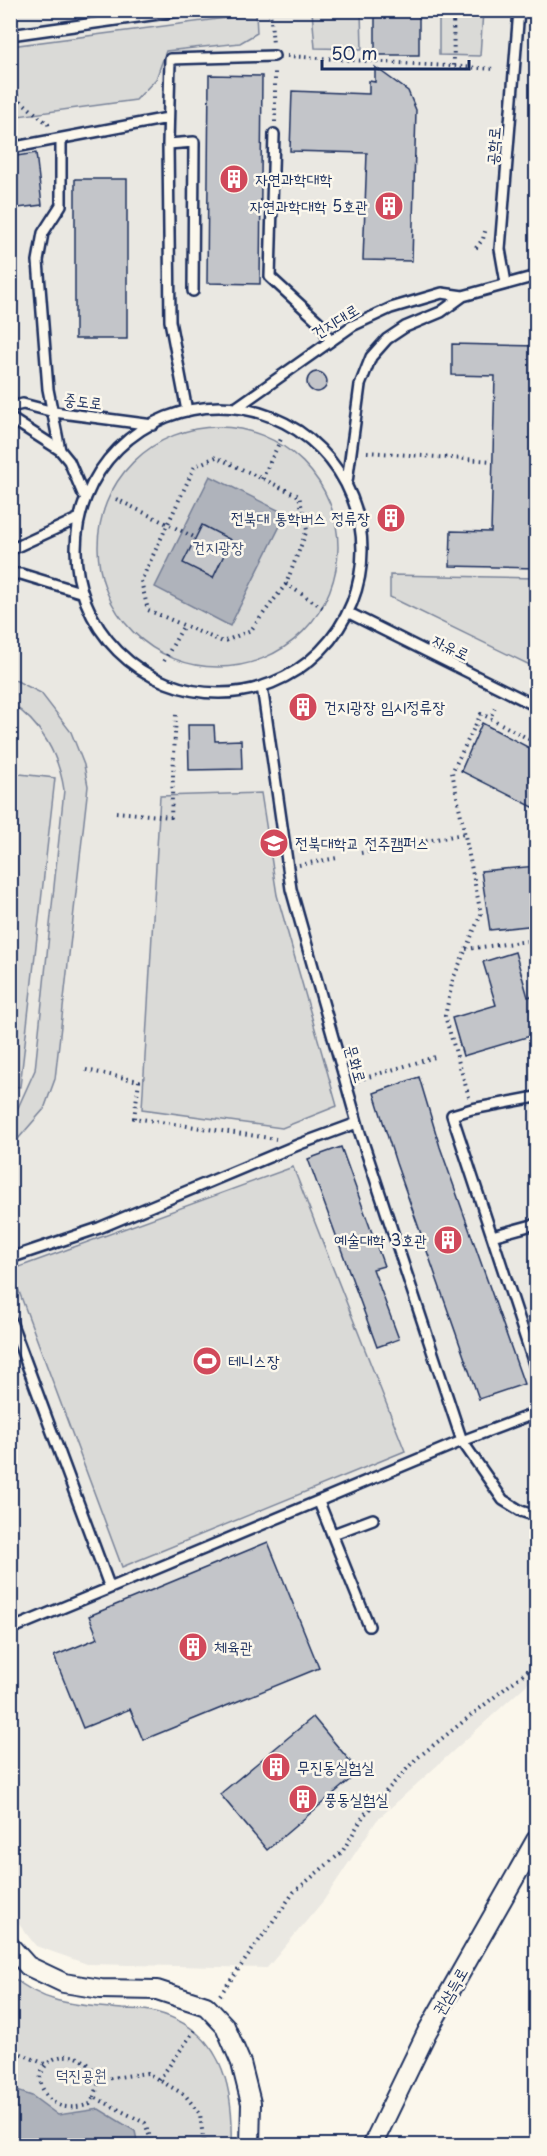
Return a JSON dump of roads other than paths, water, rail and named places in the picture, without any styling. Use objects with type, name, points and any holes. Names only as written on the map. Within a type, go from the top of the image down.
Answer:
[{"type":"street","name":"권삼득로","points":[[372,2145],[427,2032],[537,1840]]},
{"type":"street","points":[[10,1946],[28,1966],[64,1983],[101,1989],[157,1990],[206,2006],[225,2026],[241,2062],[251,2103],[250,2145]]},
{"type":"lane","points":[[10,35],[187,10]]},
{"type":"lane","name":"공학로","points":[[506,283],[500,249],[519,10]]},
{"type":"lane","points":[[187,411],[170,321],[168,118],[170,59],[274,56]]},
{"type":"lane","points":[[10,148],[168,118]]},
{"type":"lane","points":[[274,134],[270,278],[318,322],[330,340]]},
{"type":"lane","points":[[57,140],[61,205],[43,233],[38,261],[48,389],[60,450]]},
{"type":"lane","points":[[168,144],[194,142],[193,291]]},
{"type":"lane","name":"건지대로","points":[[347,482],[360,385],[371,357],[387,339],[405,327],[441,312],[463,296],[537,276]]},
{"type":"lane","name":"건지대로","points":[[237,406],[352,326],[391,308],[442,293],[463,296]]},
{"type":"lane","name":"중도로","points":[[10,407],[23,404],[54,412],[153,424]]},
{"type":"lane","points":[[237,406],[277,415],[310,438],[347,482],[358,515],[363,560],[355,612],[343,628],[291,674],[262,686],[229,693],[188,693],[165,686],[137,668],[118,652],[102,629],[80,592],[76,519],[83,494],[128,441],[153,424],[187,411],[237,406]]},
{"type":"lane","points":[[10,418],[60,450],[69,461],[83,494]]},
{"type":"lane","points":[[10,550],[76,519]]},
{"type":"lane","points":[[10,574],[21,574],[80,592]]},
{"type":"lane","name":"자유로","points":[[353,615],[537,706]]},
{"type":"lane","name":"문화로","points":[[262,686],[291,888],[357,1123],[462,1441],[504,1500],[521,1511],[537,1516]]},
{"type":"lane","points":[[537,1098],[472,1109],[452,1115],[537,1370]]},
{"type":"lane","points":[[10,1258],[99,1228],[300,1144],[357,1123]]},
{"type":"lane","points":[[492,1236],[537,1224]]},
{"type":"lane","points":[[10,1319],[110,1588]]},
{"type":"lane","points":[[18,1626],[462,1441],[537,1413]]},
{"type":"lane","points":[[319,1502],[369,1626]]},
{"type":"lane","points":[[333,1534],[373,1519]]},
{"type":"place","name":"자연과학대학","points":[[234,179]]},
{"type":"place","name":"자연과학대학 5호관","points":[[389,206]]},
{"type":"place","name":"전북대 통학버스 정류장","points":[[391,518]]},
{"type":"place","name":"건지광장 임시정류장","points":[[303,707]]},
{"type":"place","name":"전북대학교 전주캠퍼스","points":[[274,843]]},
{"type":"place","name":"예술대학 3호관","points":[[448,1240]]},
{"type":"place","name":"테니스장","points":[[207,1361]]},
{"type":"place","name":"체육관","points":[[193,1647]]},
{"type":"place","name":"무진동실험실","points":[[276,1767]]},
{"type":"place","name":"풍동실험실","points":[[303,1799]]},
{"type":"park label","name":"건지광장","points":[[218,547]]},
{"type":"park label","name":"덕진공원","points":[[81,2075]]}]
